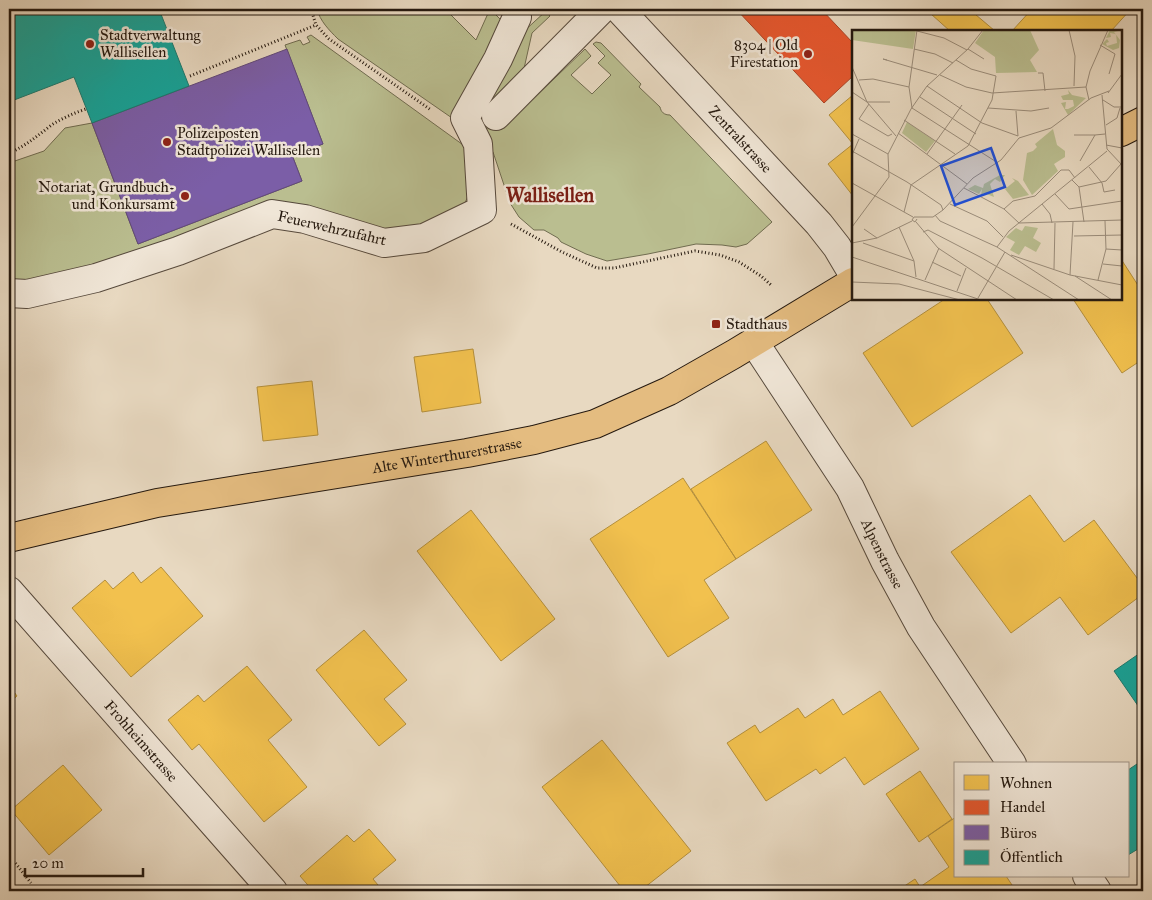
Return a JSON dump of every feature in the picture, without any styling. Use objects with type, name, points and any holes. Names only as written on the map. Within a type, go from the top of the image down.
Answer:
[{"type":"main road","points":[[1122,132],[1143,121]]},
{"type":"main road","name":"Alte Winterthurerstrasse","points":[[9,538],[157,503],[467,453],[543,438],[595,424],[669,391],[852,283]]},
{"type":"street","points":[[496,116],[602,9]]},
{"type":"street","name":"Zentralstrasse","points":[[619,9],[819,224],[837,247],[852,272]]},
{"type":"street","name":"Feuerwehrzufahrt","points":[[9,293],[28,294],[96,278],[178,251],[272,214],[305,219],[384,243],[424,238],[482,210],[478,144],[465,118],[498,59],[517,17]]},
{"type":"street","name":"Alpenstrasse","points":[[754,342],[850,488],[885,561],[921,626],[1011,762]]},
{"type":"street","name":"Frohheimstrasse","points":[[9,591],[273,891]]},
{"type":"street","points":[[1088,878],[1097,891]]},
{"type":"path","points":[[311,9],[316,25],[329,39],[432,111]]},
{"type":"path","points":[[190,76],[316,25]]},
{"type":"path","points":[[9,153],[32,141],[53,124],[86,109]]},
{"type":"path","points":[[9,855],[31,883]]},
{"type":"green space","points":[[317,9],[445,9],[476,40],[490,9],[514,33],[522,33],[546,11],[550,16],[532,33],[523,73],[496,100],[481,110],[501,130],[585,49],[591,56],[571,75],[592,94],[611,75],[598,63],[605,56],[593,44],[596,42],[601,43],[641,84],[639,87],[660,107],[662,112],[670,115],[772,222],[747,244],[736,247],[696,244],[607,261],[586,254],[561,242],[558,238],[544,230],[534,230],[519,217],[510,203],[493,152],[452,118],[338,39],[328,29]]},
{"type":"green space","points":[[311,35],[466,147],[470,191],[465,203],[438,225],[383,231],[286,206],[99,270],[9,287],[9,163],[44,151],[65,128],[92,123],[138,244],[302,181],[292,155],[323,144],[285,45],[300,40],[303,45],[310,42],[307,37]]},
{"type":"building: Wohnen","points":[[935,9],[969,9],[994,30],[949,30],[931,14]]},
{"type":"building: Wohnen","points":[[1032,9],[1131,9],[1112,30],[1013,30]]},
{"type":"building: Wohnen","points":[[852,96],[852,143],[829,115]]},
{"type":"building: Wohnen","points":[[852,145],[852,195],[828,164]]},
{"type":"building: Wohnen","points":[[1122,261],[1143,293],[1143,359],[1122,373],[1074,300],[1122,300]]},
{"type":"building: Wohnen","points":[[943,300],[988,300],[1023,353],[912,427],[863,353]]},
{"type":"building: Wohnen","points":[[473,349],[481,403],[422,412],[414,357]]},
{"type":"building: Wohnen","points":[[312,381],[318,435],[263,441],[257,387]]},
{"type":"building: Wohnen","points":[[766,441],[812,510],[736,559],[691,489]]},
{"type":"building: Wohnen","points":[[683,478],[736,559],[704,580],[729,618],[668,657],[590,539]]},
{"type":"building: Wohnen","points":[[1030,495],[1064,542],[1094,520],[1143,586],[1143,594],[1088,635],[1060,597],[1011,633],[951,552]]},
{"type":"building: Wohnen","points":[[471,510],[555,619],[501,661],[417,551]]},
{"type":"building: Wohnen","points":[[161,567],[203,616],[131,677],[72,608],[105,580],[113,589],[133,572],[141,583]]},
{"type":"building: Wohnen","points":[[364,630],[407,680],[384,699],[406,724],[379,746],[316,670]]},
{"type":"building: Wohnen","points":[[247,666],[292,720],[268,740],[307,787],[264,822],[199,744],[192,750],[168,720],[198,695],[204,702]]},
{"type":"building: Wohnen","points":[[9,685],[17,696],[9,703]]},
{"type":"building: Wohnen","points":[[880,691],[919,749],[864,785],[845,757],[820,774],[816,769],[766,801],[727,743],[755,725],[760,733],[798,708],[805,718],[833,699],[843,715]]},
{"type":"building: Wohnen","points":[[602,740],[691,851],[640,891],[624,891],[542,787]]},
{"type":"building: Wohnen","points":[[63,765],[102,810],[49,855],[11,810]]},
{"type":"building: Wohnen","points":[[920,771],[952,819],[919,842],[886,794]]},
{"type":"building: Wohnen","points":[[954,818],[954,878],[1007,878],[1016,891],[897,891],[915,879],[920,887],[949,867],[928,836]]},
{"type":"building: Wohnen","points":[[369,829],[396,860],[373,879],[383,891],[313,891],[300,876],[347,835],[354,842]]},
{"type":"building: Handel","points":[[736,9],[821,9],[852,42],[852,77],[824,103]]},
{"type":"building: Büros","points":[[287,49],[323,144],[292,155],[302,181],[138,244],[92,123]]},
{"type":"building: Öffentlich","name":"Stadtverwaltung Wallisellen","points":[[9,9],[146,9],[147,12],[159,9],[189,86],[92,123],[74,77],[9,102]]},
{"type":"building: Öffentlich","points":[[1143,651],[1143,713],[1114,671]]},
{"type":"building: Öffentlich","points":[[1143,760],[1143,846],[1130,854],[1130,769]]},
{"type":"place","name":"Stadtverwaltung Wallisellen","points":[[90,44]]},
{"type":"place","name":"8304 | Old Firestation","points":[[808,54]]},
{"type":"place","name":"Polizeiposten Stadtpolizei Wallisellen","points":[[167,142]]},
{"type":"place","name":"Notariat, Grundbuch- und Konkursamt","points":[[185,196]]},
{"type":"place","name":"Stadthaus","points":[[716,324]]},
{"type":"district","name":"Wallisellen","points":[[550,195]]}]
